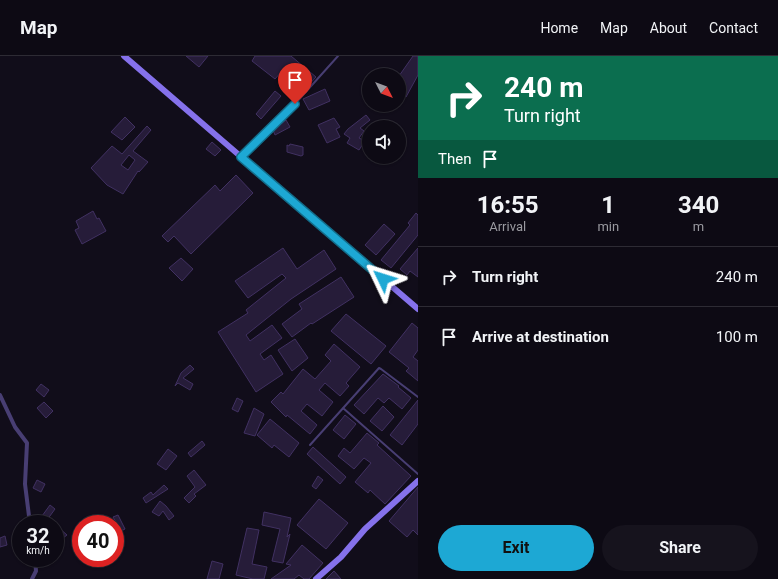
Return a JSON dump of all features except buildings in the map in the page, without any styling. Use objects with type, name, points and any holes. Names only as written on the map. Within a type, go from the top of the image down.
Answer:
[{"type":"street","points":[[124,56],[418,309]]},
{"type":"street","points":[[0,395],[15,427],[27,443],[26,484],[29,515]]},
{"type":"street","points":[[316,579],[341,557],[365,529],[418,481]]},
{"type":"street","points":[[32,579],[36,571],[36,567]]},
{"type":"lane","points":[[241,157],[286,114],[338,56]]},
{"type":"lane","points":[[310,445],[379,368],[382,368],[418,396]]},
{"type":"lane","points":[[343,408],[418,474]]},
{"type":"route","points":[[295,104],[241,157],[383,279]]}]
